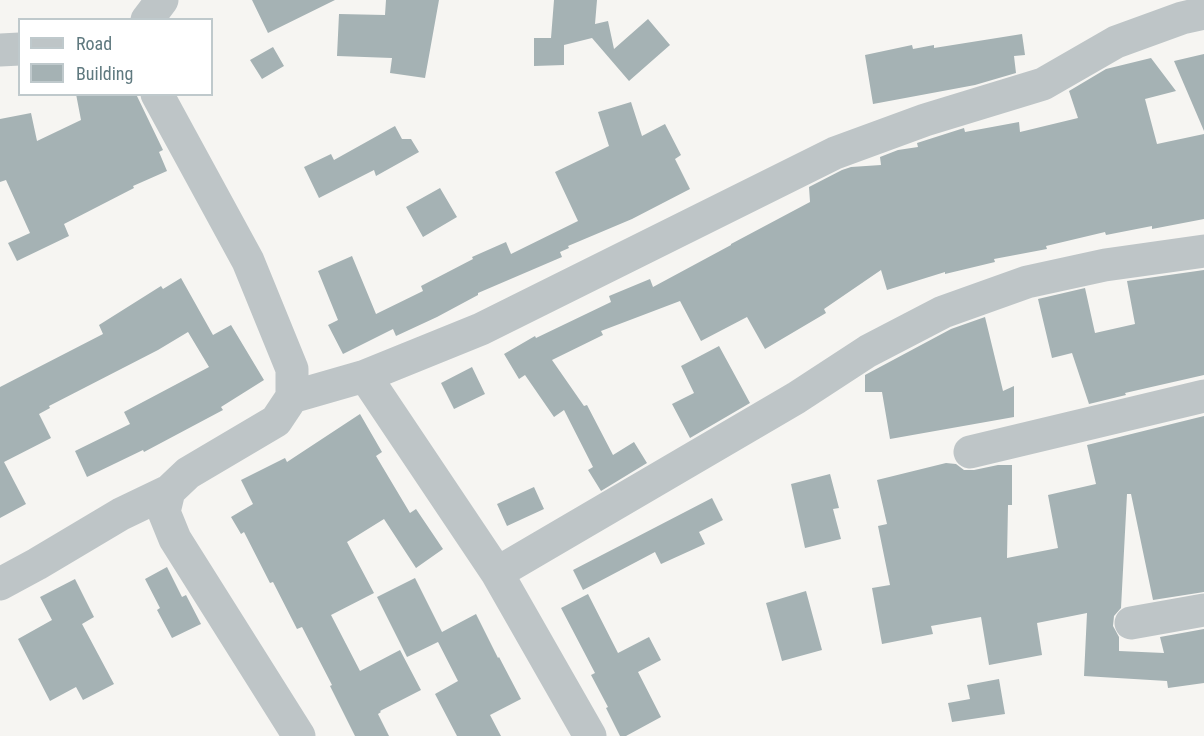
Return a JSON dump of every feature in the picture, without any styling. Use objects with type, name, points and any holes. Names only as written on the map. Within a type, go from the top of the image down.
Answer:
[{"type":"street","points":[[148,18],[162,0]]},
{"type":"street","points":[[292,397],[365,376],[481,329],[835,153],[925,120],[1043,84],[1116,42],[1182,18],[1204,13]]},
{"type":"street","points":[[0,50],[18,49]]},
{"type":"street","points":[[0,584],[121,514],[169,491],[188,473],[276,421],[292,397],[292,369],[248,261],[158,96]]},
{"type":"street","points":[[497,573],[796,398],[868,351],[943,312],[1027,282],[1105,265],[1204,251]]},
{"type":"street","points":[[365,376],[497,573],[590,736]]},
{"type":"street","points":[[970,452],[1204,396]]},
{"type":"street","points":[[169,491],[164,512],[176,539],[299,736]]},
{"type":"street","points":[[1131,623],[1204,610]]},
{"type":"building","points":[[252,0],[335,0],[268,33]]},
{"type":"building","points":[[386,0],[439,0],[425,78],[390,73],[392,58],[337,56],[339,14],[385,15]]},
{"type":"building","points":[[554,0],[597,0],[595,24],[608,21],[614,49],[648,19],[670,45],[629,81],[592,38],[564,45],[564,65],[534,66],[534,38],[551,38]]},
{"type":"building","points":[[1022,34],[1025,55],[1014,56],[1016,73],[975,85],[873,104],[865,55],[912,45],[913,49],[934,45],[934,48]]},
{"type":"building","points":[[273,47],[284,66],[262,79],[250,60]]},
{"type":"building","points":[[1204,54],[1204,131],[1174,61]]},
{"type":"building","points":[[1151,58],[1176,91],[1145,99],[1157,144],[1204,134],[1204,219],[1152,229],[1152,226],[1106,235],[1105,232],[1046,246],[1047,249],[994,259],[995,262],[945,274],[945,272],[887,290],[881,270],[824,309],[826,313],[765,349],[747,317],[701,341],[680,301],[601,331],[603,335],[552,360],[584,406],[587,405],[613,455],[634,442],[647,463],[601,491],[588,470],[593,467],[564,410],[554,417],[525,375],[519,379],[504,354],[535,336],[536,338],[611,302],[609,296],[650,279],[653,287],[810,202],[809,187],[842,170],[851,167],[881,165],[880,157],[898,150],[918,147],[917,143],[964,128],[965,132],[1019,122],[1020,132],[1078,118],[1069,91],[1106,69]]},
{"type":"building","points":[[76,96],[137,96],[163,150],[159,152],[167,171],[133,186],[134,188],[64,224],[69,236],[17,261],[8,243],[30,233],[6,180],[0,182],[0,119],[31,113],[37,141],[81,120]]},
{"type":"building","points":[[631,102],[642,136],[665,124],[681,155],[675,159],[690,189],[632,219],[568,246],[569,248],[560,252],[562,257],[478,293],[437,317],[396,336],[393,329],[343,354],[328,325],[338,320],[318,271],[352,256],[376,314],[423,291],[421,286],[473,259],[472,257],[506,242],[511,254],[578,221],[555,172],[609,146],[598,112]]},
{"type":"building","points":[[395,126],[402,139],[411,139],[419,152],[376,176],[374,170],[319,198],[304,167],[331,154],[334,160]]},
{"type":"building","points":[[440,188],[457,217],[423,237],[406,207]]},
{"type":"building","points":[[1204,270],[1204,375],[1125,393],[1126,395],[1089,404],[1072,353],[1052,358],[1038,299],[1085,288],[1095,333],[1135,324],[1127,281]]},
{"type":"building","points":[[181,278],[213,335],[231,325],[264,380],[221,407],[223,410],[144,452],[143,450],[87,477],[75,451],[130,424],[124,412],[209,367],[188,332],[49,406],[50,408],[39,414],[51,438],[4,462],[26,504],[0,518],[0,387],[103,334],[99,325],[161,286],[163,289]]},
{"type":"building","points":[[985,317],[1003,391],[1014,386],[1014,417],[890,439],[882,392],[865,392],[865,375],[951,329]]},
{"type":"building","points":[[719,346],[750,403],[690,438],[672,404],[694,393],[681,366]]},
{"type":"building","points":[[472,367],[485,394],[454,409],[441,383]]},
{"type":"building","points":[[360,414],[382,452],[376,456],[410,513],[416,509],[443,549],[416,568],[384,519],[347,542],[374,593],[331,615],[360,671],[400,650],[421,690],[380,711],[378,714],[389,736],[355,736],[302,627],[297,629],[244,532],[241,534],[231,517],[253,504],[241,480],[285,458],[287,462]]},
{"type":"building","points":[[1204,416],[1204,592],[1153,600],[1131,494],[1127,494],[1121,608],[1114,616],[1113,626],[1119,637],[1119,651],[1164,653],[1160,637],[1204,629],[1204,683],[1168,688],[1167,681],[1084,676],[1087,613],[1037,623],[1042,655],[989,665],[981,617],[931,626],[933,634],[882,644],[872,588],[890,585],[878,526],[887,524],[877,480],[946,463],[956,464],[964,470],[1012,465],[1012,505],[1008,505],[1007,558],[1058,548],[1048,495],[1096,484],[1087,445]]},
{"type":"building","points":[[830,474],[839,508],[833,509],[841,539],[805,548],[791,484]]},
{"type":"building","points":[[534,487],[544,509],[507,526],[497,504]]},
{"type":"building","points":[[712,498],[723,520],[699,532],[705,544],[661,564],[655,552],[583,590],[573,570]]},
{"type":"building","points":[[167,567],[182,597],[186,595],[201,624],[172,638],[157,610],[160,608],[145,579]]},
{"type":"building","points":[[415,578],[442,632],[476,614],[521,699],[490,715],[501,736],[457,736],[435,694],[458,681],[438,642],[407,657],[377,597]]},
{"type":"building","points":[[75,579],[94,617],[82,624],[114,684],[83,700],[76,687],[50,701],[18,639],[52,620],[40,597]]},
{"type":"building","points":[[806,591],[822,650],[782,661],[766,603]]},
{"type":"building","points":[[588,594],[618,653],[649,637],[661,660],[638,672],[661,717],[626,736],[620,736],[591,675],[595,673],[561,608]]},
{"type":"building","points":[[999,679],[1005,714],[952,722],[948,703],[970,699],[967,685]]}]
